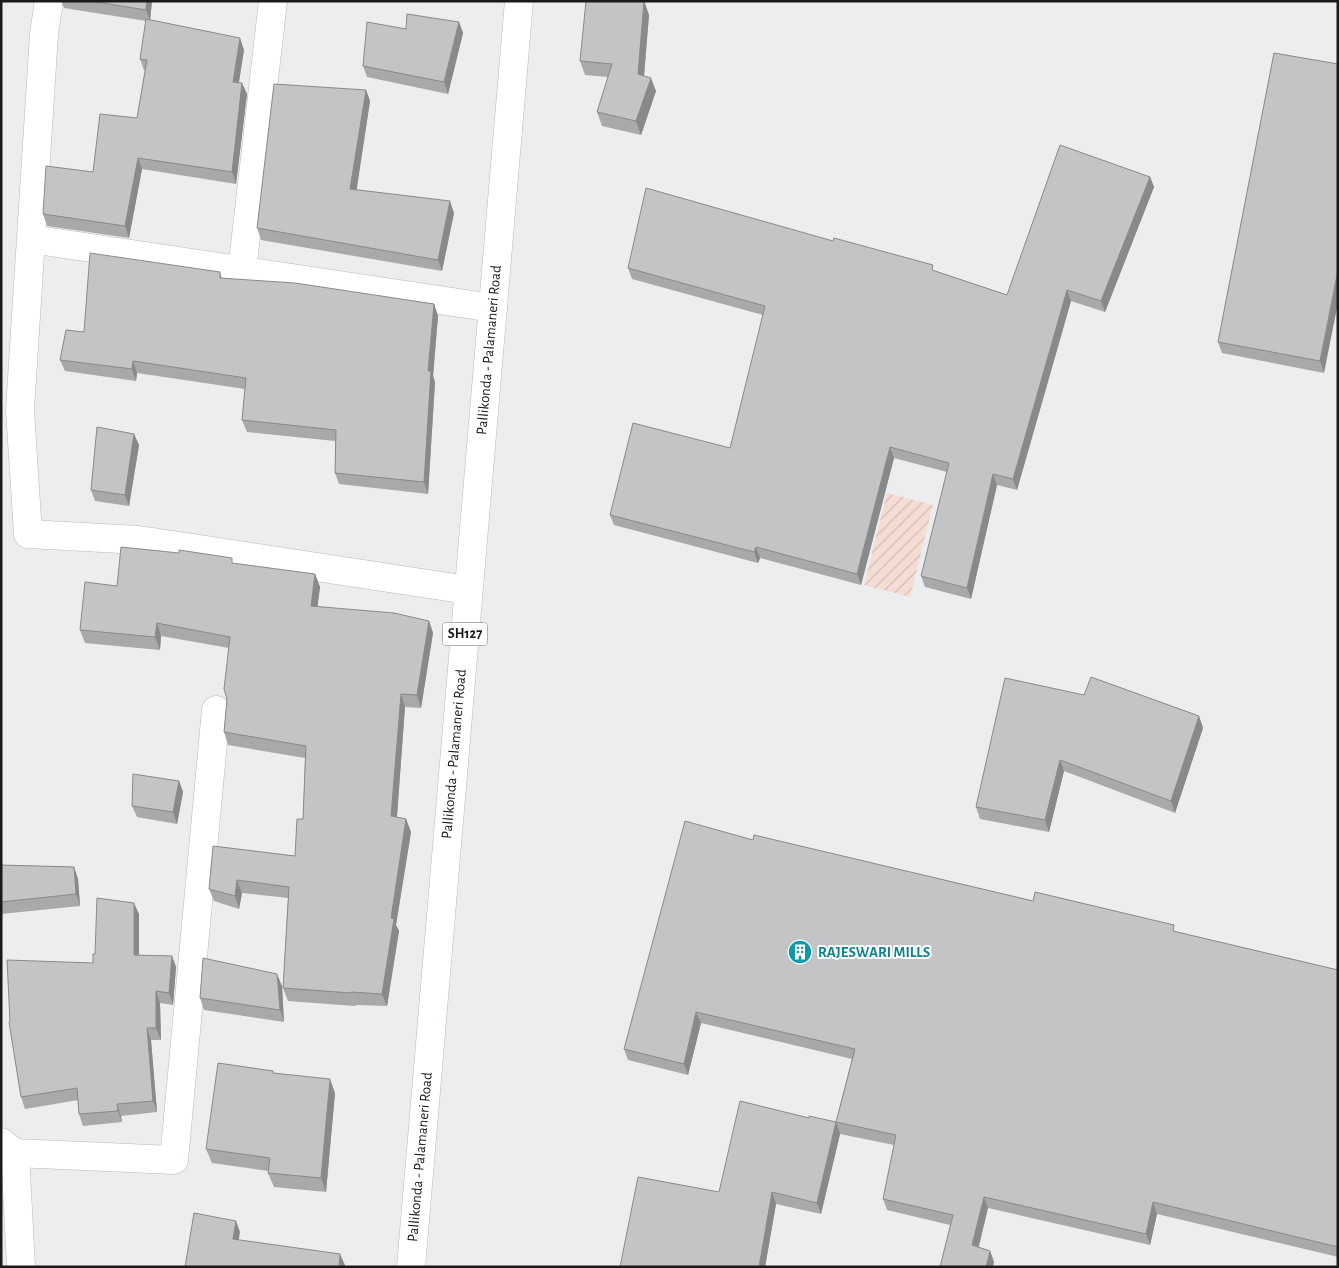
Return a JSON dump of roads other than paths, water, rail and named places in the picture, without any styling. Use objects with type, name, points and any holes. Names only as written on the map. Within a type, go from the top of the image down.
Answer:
[{"type":"street","points":[[49,1],[44,34],[20,410],[28,534],[139,540],[468,590]]},
{"type":"street","points":[[242,271],[272,1]]},
{"type":"street","name":"Pallikonda - Palamaneri Road","points":[[411,1267],[519,1]]},
{"type":"street","points":[[31,239],[493,308]]},
{"type":"street","points":[[21,1267],[8,1148],[174,1160],[216,710]]},
{"type":"place","name":"RAJESWARI MILLS","points":[[800,952]]}]
